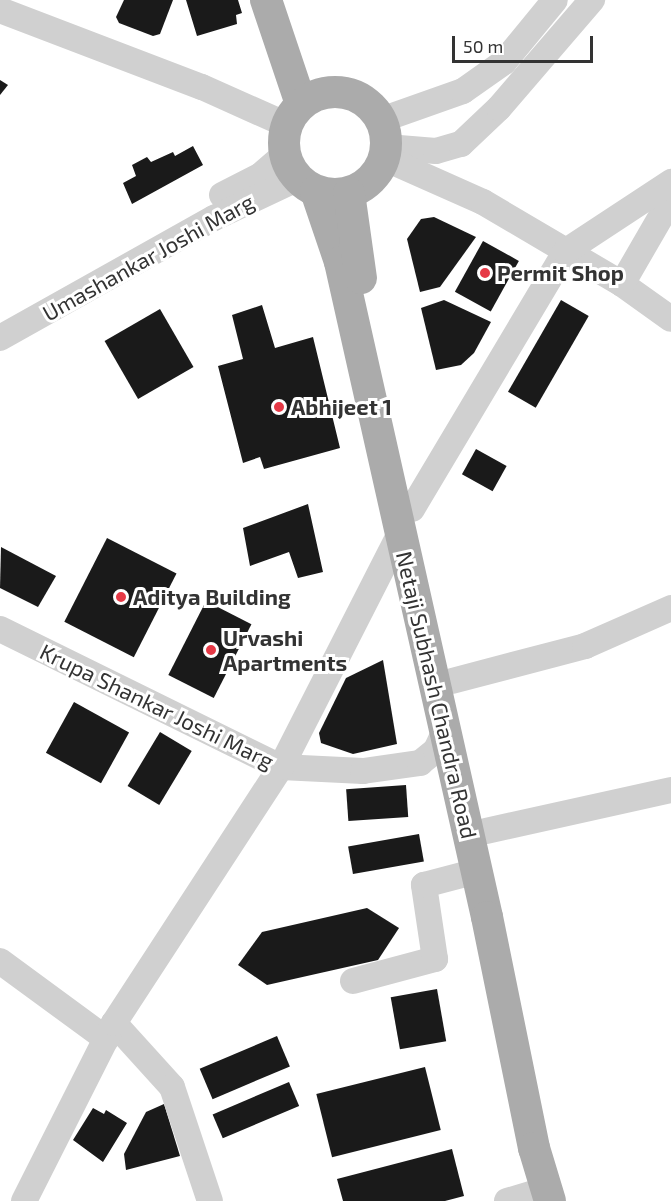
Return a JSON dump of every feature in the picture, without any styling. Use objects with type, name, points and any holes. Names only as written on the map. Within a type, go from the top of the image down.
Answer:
[{"type":"main road","points":[[266,0],[301,141],[349,193],[377,174],[384,142],[373,107],[346,92],[301,141]]},
{"type":"main road","points":[[282,0],[301,141]]},
{"type":"main road","name":"Netaji Subhash Chandra Road","points":[[301,141],[340,262],[406,521],[452,681],[552,1144],[555,1197]]},
{"type":"main road","name":"Netaji Subhash Chandra Road","points":[[349,193],[357,259],[445,731],[477,870],[534,1148],[555,1197]]},
{"type":"street","points":[[384,142],[504,62],[555,0]]},
{"type":"street","points":[[384,142],[436,151],[460,144],[499,108],[592,0]]},
{"type":"street","points":[[0,10],[202,87],[301,141]]},
{"type":"street","name":"Umashankar Joshi Marg","points":[[0,321],[261,175],[301,141]]},
{"type":"street","name":"Umashankar Joshi Marg","points":[[0,338],[214,218],[301,141]]},
{"type":"street","points":[[384,142],[622,284],[671,319]]},
{"type":"street","points":[[24,1201],[110,1031],[281,767],[406,521],[566,251],[671,182]]},
{"type":"street","points":[[622,284],[671,199]]},
{"type":"street","points":[[452,681],[585,646],[671,608]]},
{"type":"street","name":"Krupa Shankar Joshi Marg","points":[[0,629],[281,767],[363,771],[420,763],[436,750],[445,731]]},
{"type":"street","points":[[486,831],[671,790]]},
{"type":"street","points":[[353,981],[435,959],[424,885],[477,870]]},
{"type":"street","points":[[0,961],[110,1031],[172,1087],[210,1201]]},
{"type":"street","points":[[507,1201],[555,1197]]},
{"type":"building","points":[[124,0],[173,0],[160,34],[153,36],[119,23],[116,17]]},
{"type":"building","points":[[186,0],[238,0],[242,13],[236,15],[237,24],[197,36]]},
{"type":"building","points":[[0,80],[8,85],[0,95]]},
{"type":"building","points":[[193,146],[203,165],[132,204],[123,183],[136,176],[132,165],[147,157],[151,162],[173,152],[175,156]]},
{"type":"building","points":[[434,217],[476,237],[440,287],[420,292],[407,239],[421,219]]},
{"type":"building","points":[[483,241],[519,261],[491,312],[455,292]]},
{"type":"building","points":[[444,300],[491,322],[474,353],[461,365],[436,370],[421,308]]},
{"type":"building","points":[[561,300],[589,316],[536,408],[508,392]]},
{"type":"building","name":"Abhijeet 1","points":[[262,305],[275,348],[313,337],[340,448],[264,469],[260,457],[243,463],[218,366],[243,359],[232,315]]},
{"type":"building","points":[[160,309],[194,367],[138,399],[105,341]]},
{"type":"building","points":[[476,449],[507,466],[493,491],[462,474]]},
{"type":"building","name":"Urvashi Apartments","points":[[308,504],[323,572],[298,578],[289,552],[250,566],[243,528]]},
{"type":"building","name":"Aditya Building","points":[[107,538],[176,573],[134,657],[64,622]]},
{"type":"building","points":[[1,547],[56,576],[38,607],[0,588]]},
{"type":"building","name":"Urvashi Apartments","points":[[206,601],[251,624],[214,698],[168,675]]},
{"type":"building","points":[[383,660],[397,744],[353,754],[321,743],[319,733],[346,678]]},
{"type":"building","points":[[74,702],[129,733],[101,783],[46,753]]},
{"type":"building","points":[[160,732],[192,751],[159,805],[128,786]]},
{"type":"building","points":[[406,785],[408,817],[348,821],[346,789]]},
{"type":"building","points":[[419,834],[424,862],[353,874],[348,847]]},
{"type":"building","points":[[367,908],[399,928],[378,960],[267,985],[238,965],[262,932]]},
{"type":"building","points":[[437,989],[446,1041],[400,1049],[391,997]]},
{"type":"building","points":[[277,1036],[290,1066],[213,1099],[200,1069]]},
{"type":"building","points":[[425,1067],[441,1130],[332,1157],[316,1094]]},
{"type":"building","points":[[289,1082],[299,1106],[223,1138],[213,1114]]},
{"type":"building","points":[[164,1104],[180,1156],[126,1170],[124,1154],[146,1112]]},
{"type":"building","points":[[93,1108],[104,1114],[106,1110],[127,1123],[103,1162],[73,1140]]},
{"type":"building","points":[[452,1149],[464,1196],[445,1201],[343,1201],[337,1179]]},
{"type":"place","name":"Permit Shop","points":[[485,273]]},
{"type":"place","name":"Abhijeet 1","points":[[279,407]]},
{"type":"place","name":"Aditya Building","points":[[121,597]]},
{"type":"place","name":"Urvashi Apartments","points":[[211,650]]}]
